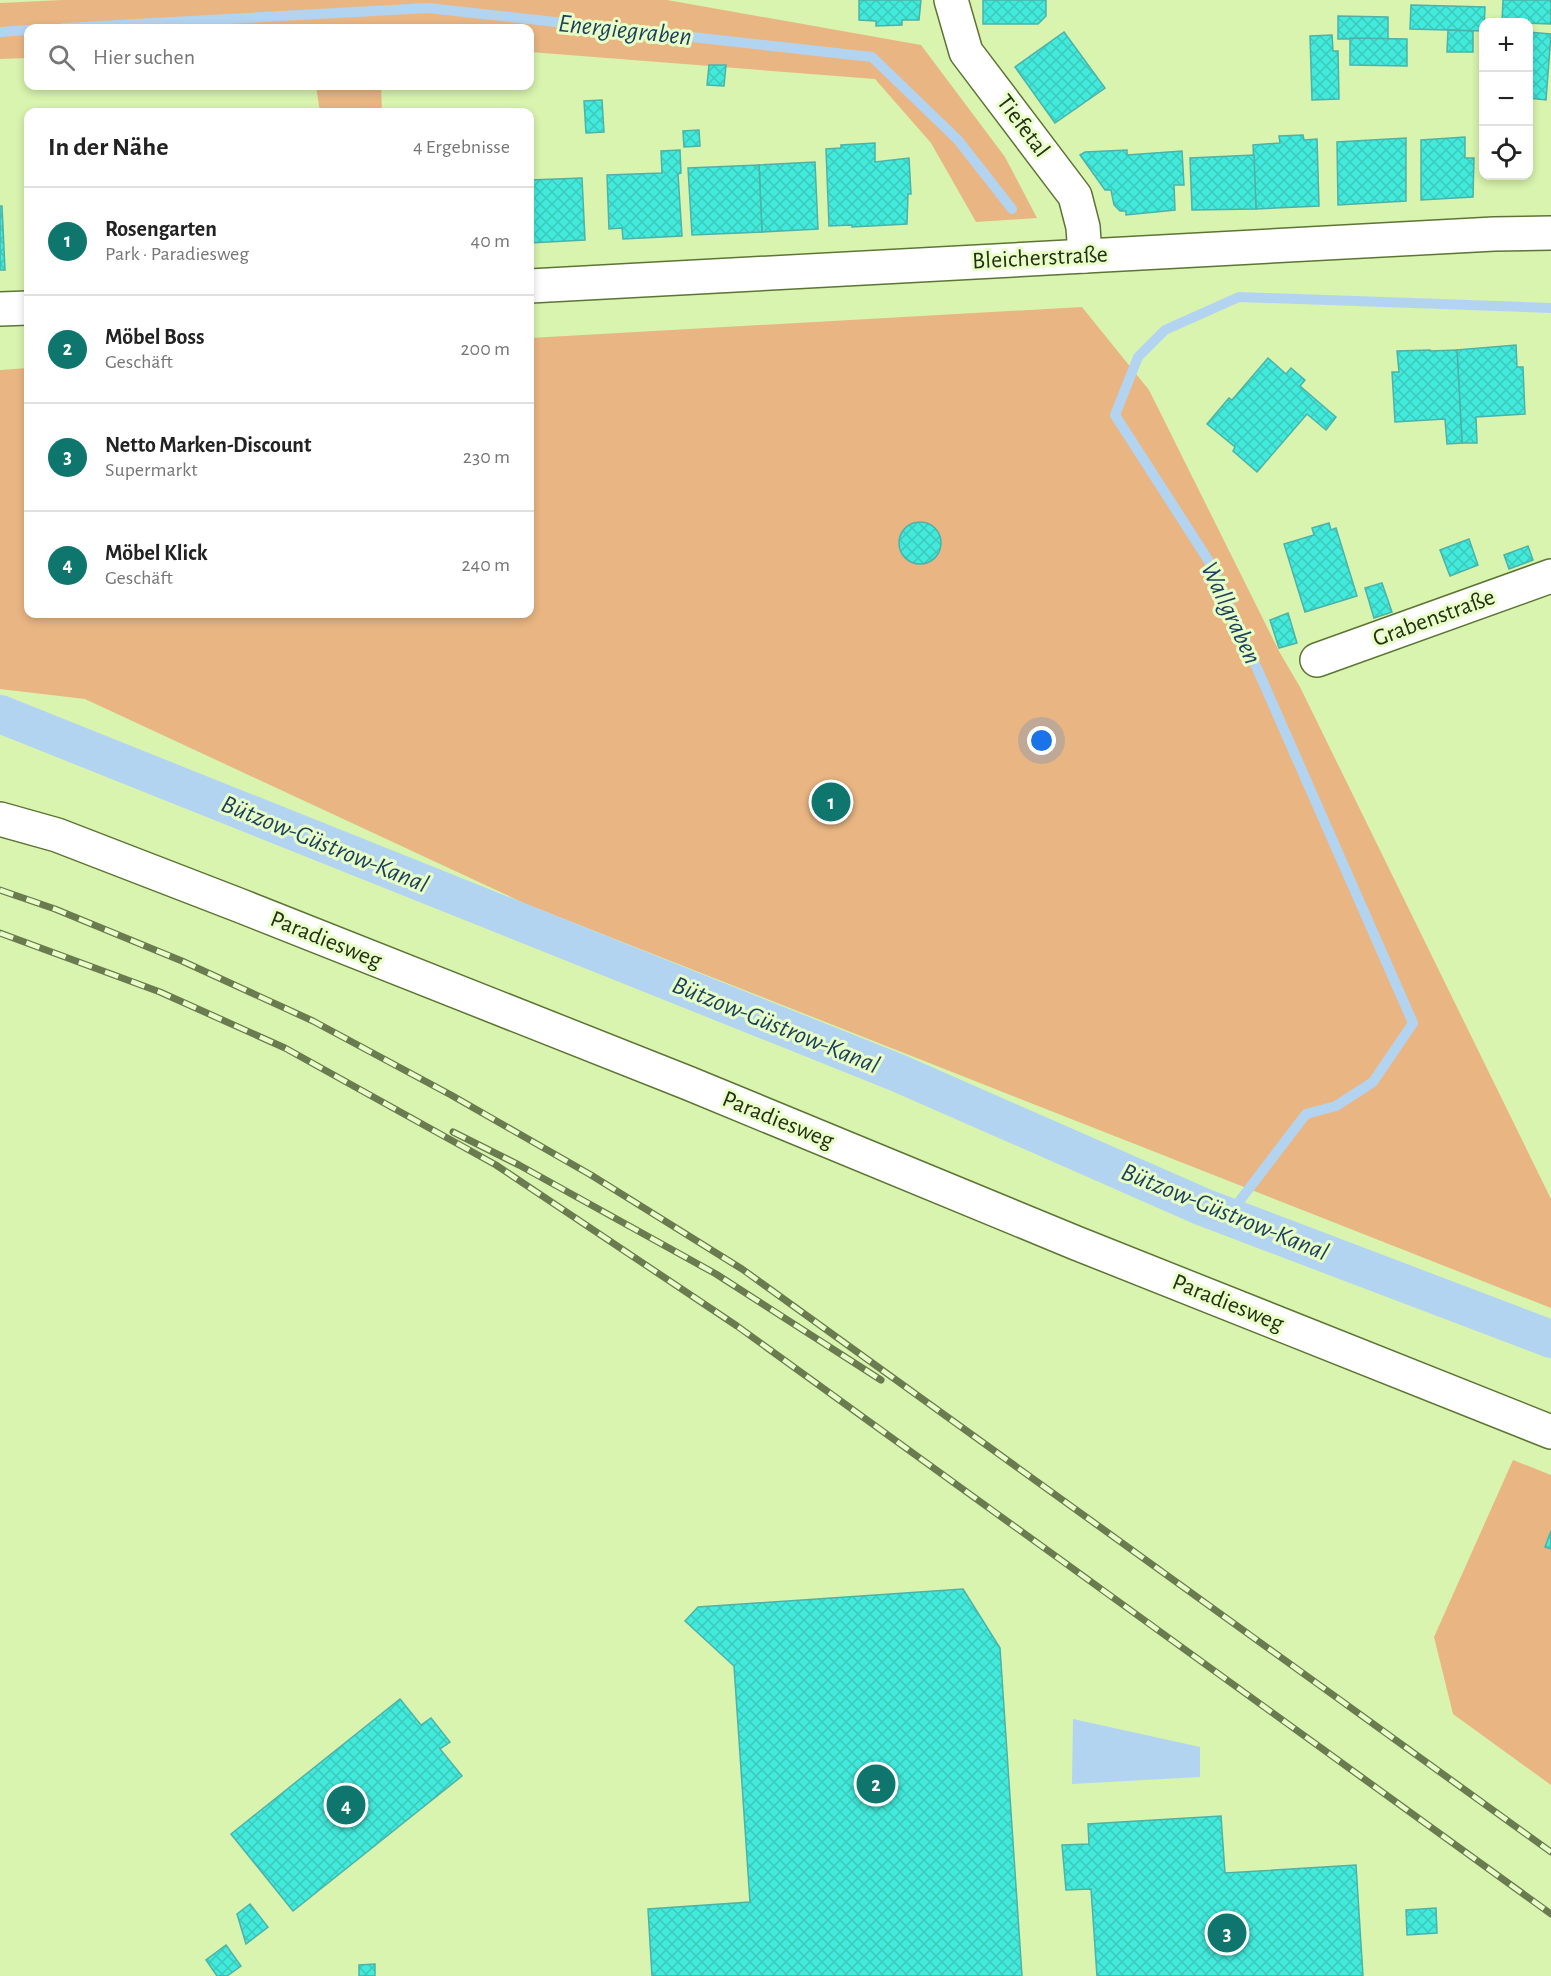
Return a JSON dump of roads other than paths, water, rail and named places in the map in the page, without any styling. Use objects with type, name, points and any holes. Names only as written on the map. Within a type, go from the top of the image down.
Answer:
[{"type":"street","name":"Tiefetal","points":[[951,0],[966,52],[1075,196],[1083,227],[1084,256]]},
{"type":"street","name":"Bleicherstraße","points":[[534,286],[1494,234],[1551,233]]},
{"type":"street","points":[[0,309],[24,308]]},
{"type":"street","name":"Grabenstraße","points":[[1317,660],[1551,576]]},
{"type":"street","name":"Paradiesweg","points":[[0,819],[57,835],[263,914],[688,1083],[1076,1243],[1551,1432]]},
{"type":"water","points":[[1073,1719],[1200,1747],[1200,1777],[1072,1784]]},
{"type":"waterway","name":"Energiegraben","points":[[136,24],[428,8],[872,57],[958,140],[1012,209]]},
{"type":"waterway","name":"Energiegraben","points":[[0,32],[24,30]]},
{"type":"waterway","name":"Wallgraben","points":[[1228,1216],[1306,1114],[1336,1106],[1373,1082],[1413,1023],[1212,566],[1115,415],[1138,357],[1165,330],[1239,297],[1551,308]]},
{"type":"waterway","name":"Bützow-Güstrow-Kanal","points":[[0,714],[898,1073],[1203,1207],[1551,1339]]},
{"type":"railway","points":[[0,890],[55,909],[182,961],[313,1021],[451,1095],[591,1175],[742,1269],[1551,1852]]},
{"type":"railway","points":[[0,933],[160,992],[285,1048],[496,1165],[737,1326],[1551,1914]]},
{"type":"railway","points":[[453,1132],[519,1165],[716,1274],[881,1380]]},
{"type":"place","name":"Rosengarten","points":[[831,802]]},
{"type":"place","name":"Möbel Boss","points":[[876,1784]]},
{"type":"place","name":"Möbel Klick","points":[[346,1805]]},
{"type":"place","name":"Netto Marken-Discount","points":[[1227,1933]]}]
